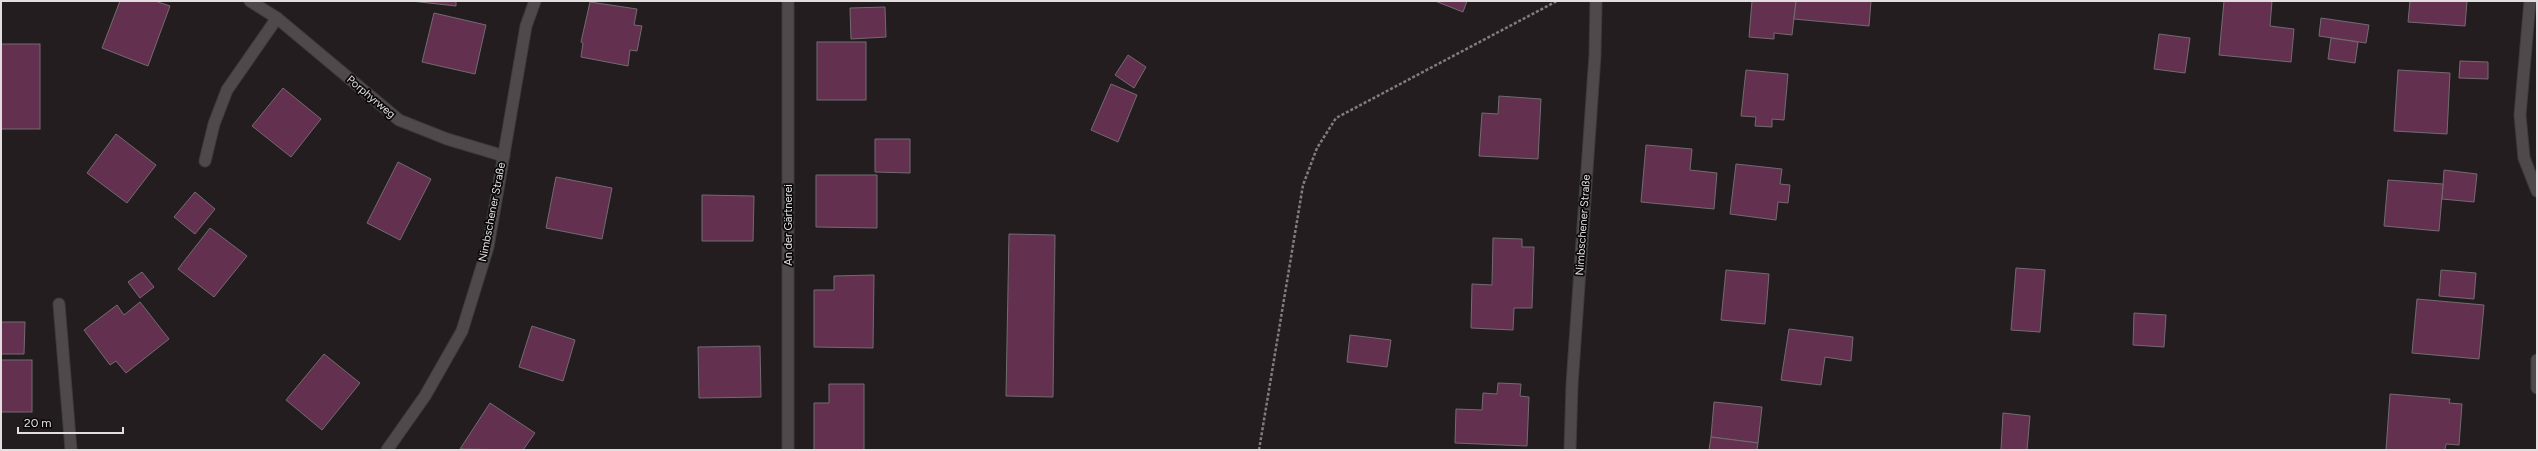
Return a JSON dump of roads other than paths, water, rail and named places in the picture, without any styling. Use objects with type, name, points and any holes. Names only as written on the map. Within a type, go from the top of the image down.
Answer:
[{"type":"street","name":"Porphyrweg","points":[[250,1],[277,18],[399,120],[447,139],[504,156]]},
{"type":"street","name":"Nimbschener Straße","points":[[391,448],[425,396],[462,331],[488,247],[526,26],[535,1]]},
{"type":"street","name":"An der Gärtnerei","points":[[788,1],[788,450]]},
{"type":"street","name":"Nimbschener Straße","points":[[1570,450],[1572,385],[1595,55],[1596,1]]},
{"type":"street","points":[[2530,1],[2520,115],[2524,158],[2537,191]]},
{"type":"street","points":[[205,161],[214,124],[227,90],[277,18]]},
{"type":"street","points":[[59,304],[72,450]]},
{"type":"street","points":[[2537,360],[2537,388]]}]
